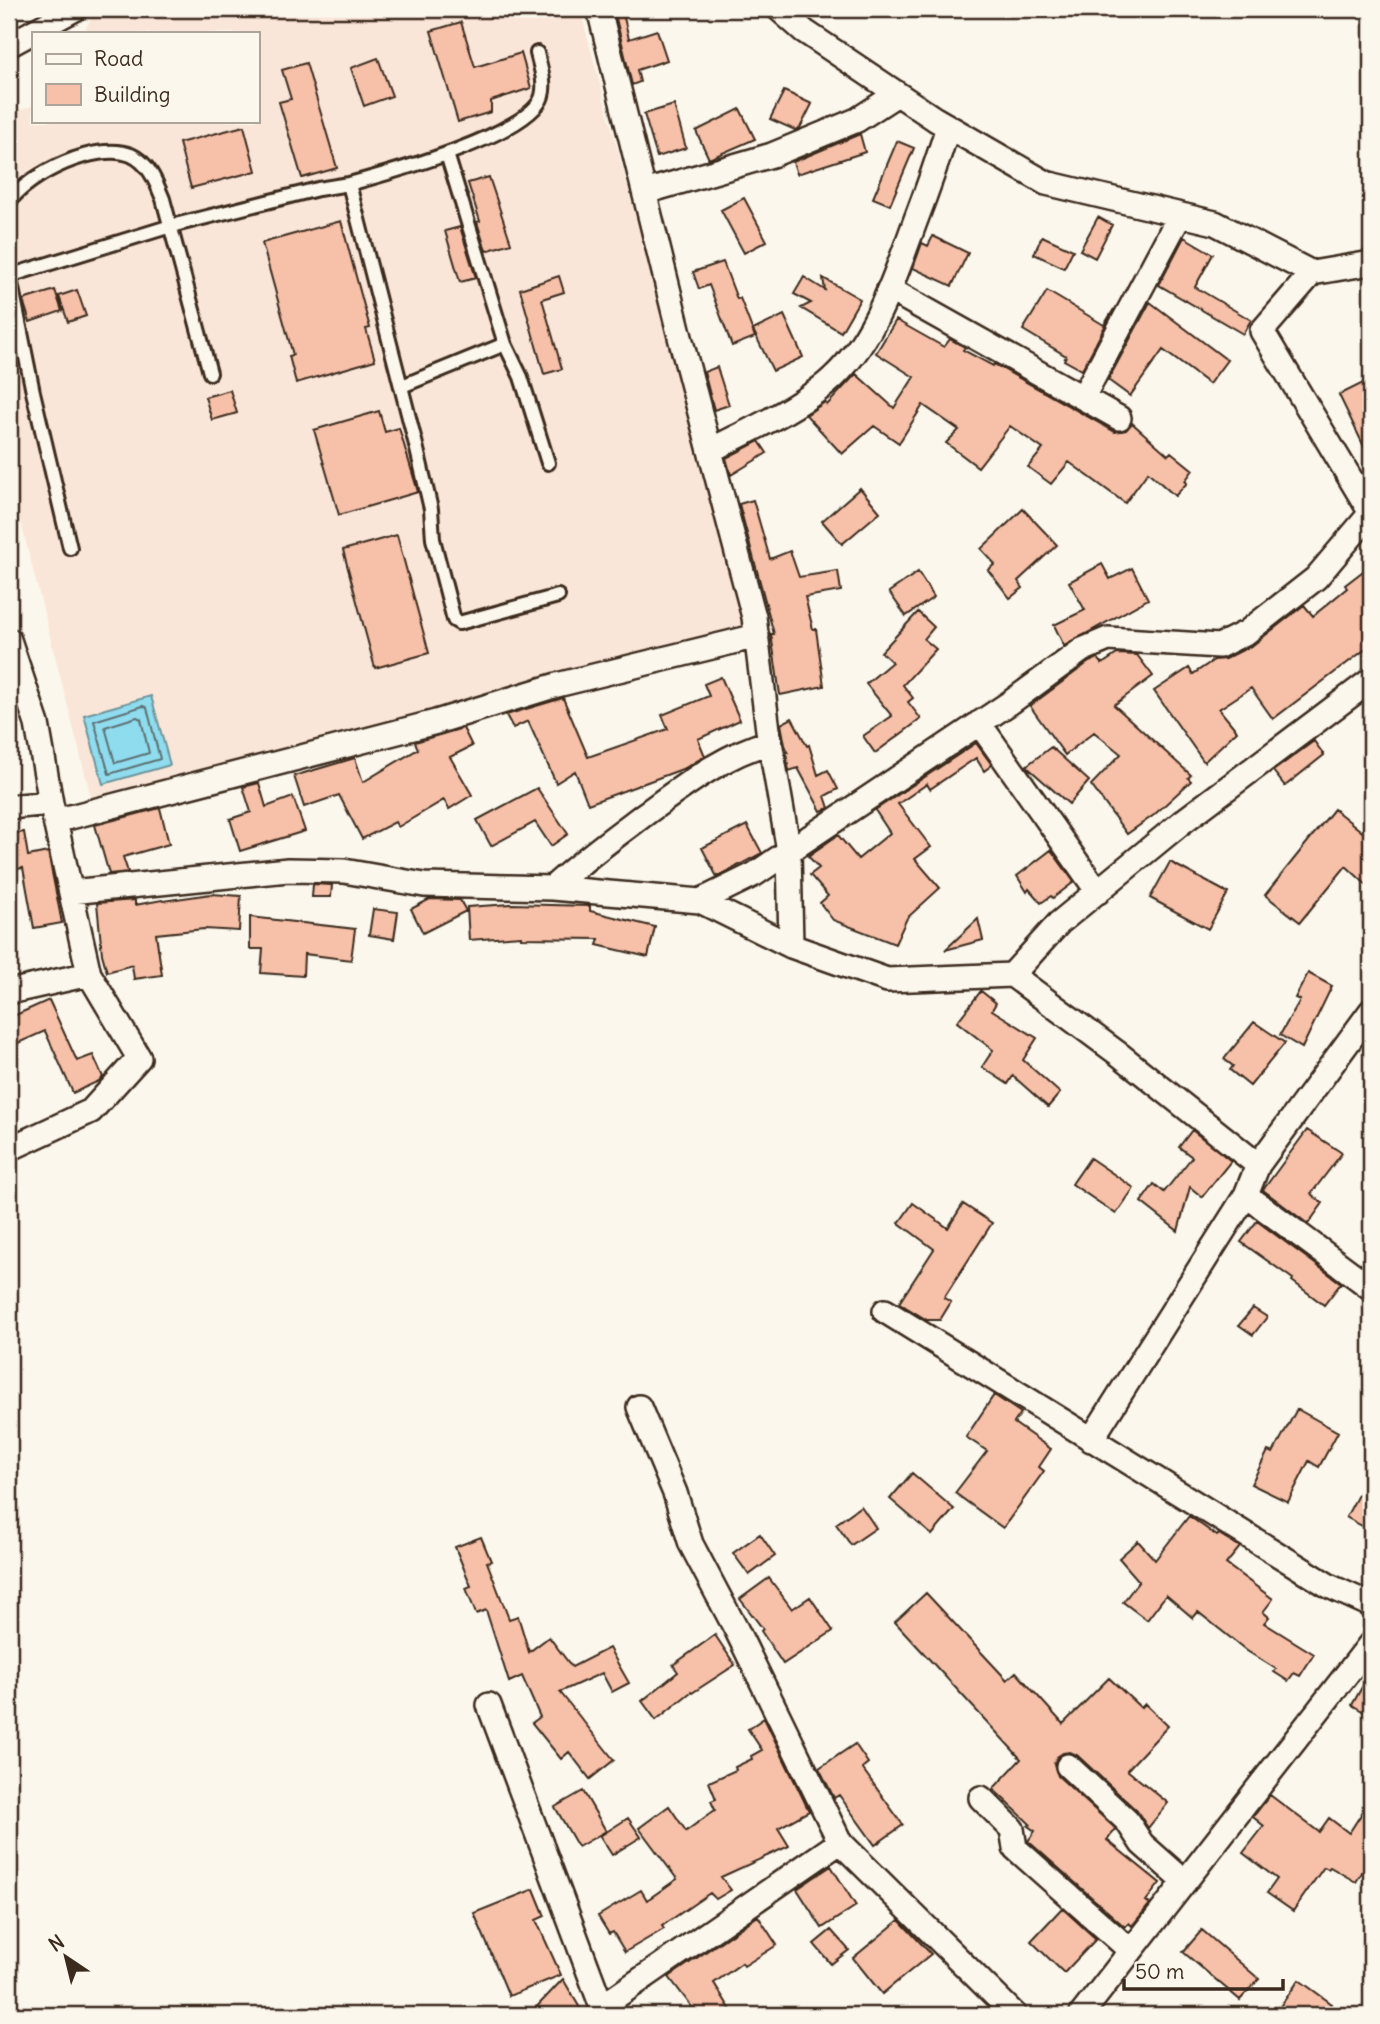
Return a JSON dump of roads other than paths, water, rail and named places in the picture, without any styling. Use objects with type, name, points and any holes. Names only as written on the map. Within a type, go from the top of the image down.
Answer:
[{"type":"street","points":[[33,32],[75,9]]},
{"type":"street","points":[[600,9],[757,636],[770,742],[789,851],[791,946]]},
{"type":"street","points":[[779,9],[804,31],[897,94],[948,127],[1046,183],[1215,223],[1312,273],[1371,263]]},
{"type":"street","points":[[9,45],[32,32]]},
{"type":"street","points":[[645,191],[772,155],[857,120],[897,94]]},
{"type":"street","points":[[711,450],[787,412],[826,383],[841,369],[870,331],[935,169],[948,127]]},
{"type":"street","points":[[1083,397],[1180,215]]},
{"type":"street","points":[[701,901],[755,874],[1082,650],[1108,639],[1219,646],[1247,632],[1316,578],[1371,513],[1262,331],[1312,273]]},
{"type":"street","points":[[889,289],[1119,418]]},
{"type":"street","points":[[9,807],[53,812],[422,725],[557,685],[757,636]]},
{"type":"street","points":[[9,640],[37,724],[53,812],[89,974],[139,1058],[91,1111],[9,1149]]},
{"type":"street","points":[[1012,975],[1059,923],[1181,822],[1371,680]]},
{"type":"street","points":[[979,723],[1097,892]]},
{"type":"street","points":[[552,888],[578,863],[688,783],[749,748],[770,742]]},
{"type":"street","points":[[71,892],[288,870],[344,871],[424,885],[552,888],[701,901],[791,946],[887,980],[1012,975],[1120,1055],[1258,1165]]},
{"type":"street","points":[[9,992],[89,974]]},
{"type":"street","points":[[1091,1440],[1246,1195],[1258,1165],[1371,1011]]},
{"type":"street","points":[[1246,1195],[1371,1288]]},
{"type":"street","points":[[885,1311],[1329,1586],[1371,1605]]},
{"type":"street","points":[[639,1407],[675,1493],[691,1544],[737,1631],[840,1842],[1015,2015]]},
{"type":"street","points":[[1081,2015],[1371,1643]]},
{"type":"street","points":[[489,1705],[603,2011],[840,1842]]},
{"type":"street","points":[[1068,1766],[1127,1821],[1142,1844],[1185,1882]]},
{"type":"street","points":[[981,1798],[1012,1829],[1015,1848],[1131,1951]]},
{"type":"lane","points":[[69,548],[9,275],[171,226],[318,189],[349,184],[447,154],[526,117],[537,105],[542,97],[544,84],[537,53]]},
{"type":"lane","points":[[9,202],[28,181],[83,156],[112,152],[130,155],[142,162],[154,177],[171,226],[210,373]]},
{"type":"lane","points":[[447,154],[505,344],[521,377],[548,463]]},
{"type":"lane","points":[[349,184],[402,386],[431,509],[433,539],[454,620],[460,623],[558,596]]},
{"type":"lane","points":[[402,386],[505,344]]},
{"type":"water","points":[[151,696],[170,765],[103,784],[84,715]]}]
